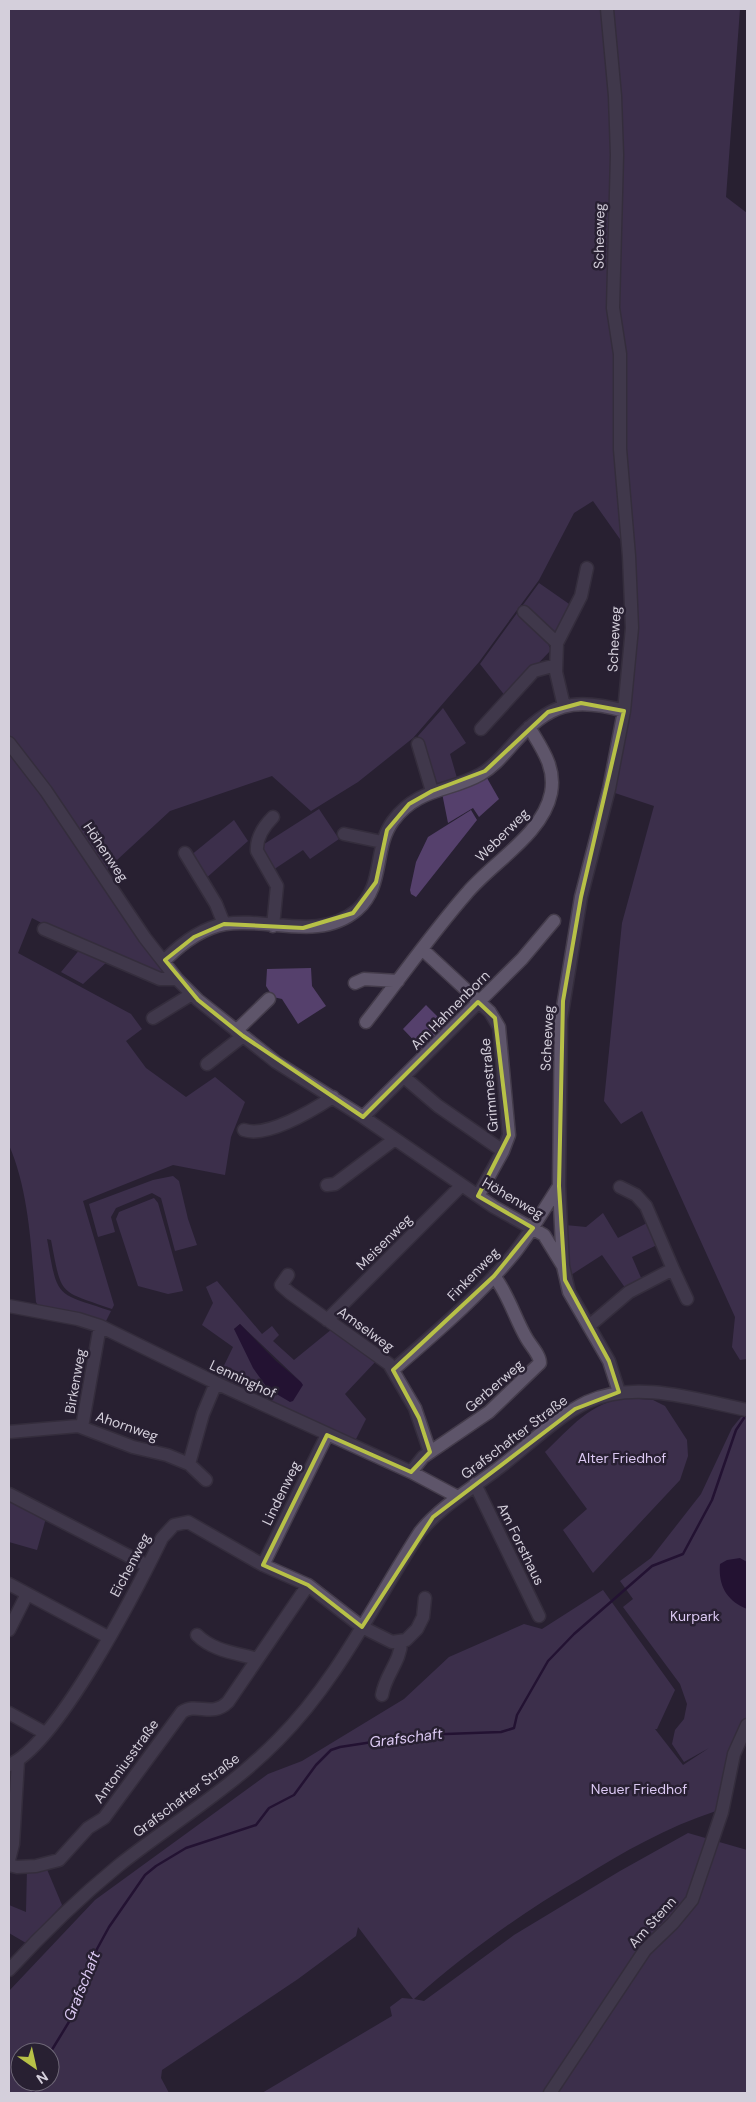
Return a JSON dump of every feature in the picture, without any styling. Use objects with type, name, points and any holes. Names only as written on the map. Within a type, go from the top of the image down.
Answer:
[{"type":"street","name":"Scheeweg","points":[[563,1266],[559,1186],[560,1039],[563,1001],[581,897],[609,789],[624,712],[632,628],[630,556],[620,449],[620,354],[614,308],[617,155],[615,96],[607,9]]},
{"type":"street","points":[[564,706],[556,665],[557,643],[580,596],[587,568]]},
{"type":"street","points":[[524,612],[557,643]]},
{"type":"street","points":[[481,729],[534,671],[556,665]]},
{"type":"street","points":[[165,960],[194,937],[224,924],[303,928],[337,921],[359,909],[369,896],[376,882],[382,842],[392,822],[402,810],[432,791],[485,772],[542,716],[564,706],[581,703],[624,712]]},
{"type":"street","name":"Weberweg","points":[[366,1022],[471,888],[535,828],[543,816],[550,794],[551,768],[549,760],[529,727]]},
{"type":"street","name":"Höhenweg","points":[[9,743],[41,784],[145,938],[192,994],[239,1034],[276,1062],[333,1097],[478,1196],[533,1228],[548,1239],[563,1266],[569,1292],[612,1368],[619,1392]]},
{"type":"street","points":[[418,744],[432,791]]},
{"type":"street","points":[[273,817],[264,828],[256,846],[256,851],[277,886],[273,926]]},
{"type":"street","points":[[344,834],[382,842]]},
{"type":"street","points":[[185,853],[216,904],[224,924]]},
{"type":"street","name":"Am Hahnenborn","points":[[363,1117],[522,959],[554,921]]},
{"type":"street","points":[[44,929],[160,979],[177,978]]},
{"type":"street","points":[[422,949],[478,1002]]},
{"type":"street","points":[[355,983],[364,979],[398,981]]},
{"type":"street","points":[[153,1018],[192,994]]},
{"type":"street","points":[[206,1064],[239,1034],[269,999]]},
{"type":"street","name":"Grimmestraße","points":[[478,1002],[493,1015],[498,1028],[510,1128],[503,1151],[478,1196]]},
{"type":"street","points":[[404,1076],[438,1106],[503,1151]]},
{"type":"street","points":[[244,1130],[254,1132],[276,1126],[306,1113],[333,1097]]},
{"type":"street","points":[[327,1185],[335,1184],[395,1139]]},
{"type":"street","name":"Meisenweg","points":[[327,1320],[462,1185]]},
{"type":"street","name":"Finkenweg","points":[[393,1370],[446,1323],[494,1276],[533,1228],[559,1186]]},
{"type":"street","points":[[620,1187],[636,1195],[646,1206],[687,1299]]},
{"type":"street","points":[[589,1326],[628,1292],[673,1269]]},
{"type":"street","name":"Amselweg","points":[[288,1275],[281,1285],[327,1320],[385,1359],[417,1413],[430,1452]]},
{"type":"street","name":"Gerberweg","points":[[411,1472],[420,1460],[430,1452],[489,1412],[540,1363],[540,1358],[524,1334],[501,1285],[494,1276]]},
{"type":"street","name":"Lenninghof","points":[[9,1306],[78,1319],[100,1326],[216,1383],[411,1472],[458,1497]]},
{"type":"street","name":"Birkenweg","points":[[9,1432],[82,1427],[100,1326]]},
{"type":"street","points":[[189,1464],[203,1414],[216,1383]]},
{"type":"street","name":"Grafschafter Straße","points":[[9,1970],[44,1933],[92,1888],[240,1775],[278,1741],[325,1685],[420,1532],[433,1517],[475,1484],[574,1409],[600,1397],[619,1392],[656,1392],[744,1410]]},
{"type":"street","name":"Ahornweg","points":[[82,1427],[132,1447],[167,1455],[189,1464],[206,1480]]},
{"type":"street","name":"Lindenweg","points":[[263,1565],[327,1434]]},
{"type":"street","name":"Am Forsthaus","points":[[475,1484],[539,1616]]},
{"type":"street","points":[[9,1494],[148,1566]]},
{"type":"street","name":"Eichenweg","points":[[13,1763],[45,1732],[75,1694],[165,1534],[174,1525],[182,1522],[207,1531],[263,1565],[308,1585],[362,1627]]},
{"type":"street","points":[[9,1584],[108,1638]]},
{"type":"street","name":"Antoniusstraße","points":[[9,1864],[17,1867],[36,1866],[63,1858],[88,1828],[104,1818],[182,1712],[187,1709],[215,1710],[222,1707],[308,1585]]},
{"type":"street","points":[[9,1630],[27,1594]]},
{"type":"street","points":[[362,1627],[387,1640],[401,1642],[414,1634],[421,1622],[425,1598]]},
{"type":"street","points":[[197,1635],[209,1645],[257,1659]]},
{"type":"street","points":[[382,1694],[386,1676],[400,1653],[401,1642]]},
{"type":"street","points":[[9,1713],[45,1732]]},
{"type":"street","name":"Am Stenn","points":[[550,2093],[645,1950],[683,1912],[692,1900],[722,1812],[734,1754],[747,1725]]},
{"type":"street","points":[[9,1860],[13,1844],[13,1763]]},
{"type":"highlighted area","points":[[581,703],[607,706],[624,711],[581,897],[563,1001],[559,1186],[565,1280],[609,1361],[619,1392],[575,1409],[433,1517],[362,1627],[308,1585],[263,1565],[327,1435],[411,1472],[430,1452],[419,1418],[393,1370],[494,1276],[533,1228],[478,1196],[509,1135],[495,1018],[478,1002],[363,1117],[243,1036],[198,1000],[165,960],[194,937],[224,924],[303,928],[353,913],[376,882],[387,830],[409,804],[432,791],[485,771],[548,712]]},
{"type":"green space","points":[[9,9],[740,9],[726,197],[747,213],[747,1359],[740,1360],[732,1347],[735,1317],[642,1111],[621,1124],[604,1101],[622,923],[654,806],[612,792],[628,712],[627,549],[593,501],[574,513],[539,580],[479,662],[413,738],[358,782],[311,811],[272,776],[170,811],[104,872],[167,973],[117,962],[32,918],[18,953],[131,1014],[142,1029],[126,1041],[146,1068],[186,1097],[215,1077],[245,1102],[231,1137],[225,1175],[173,1165],[83,1201],[114,1305],[112,1309],[81,1298],[65,1289],[58,1272],[51,1240],[47,1239],[54,1273],[57,1283],[62,1290],[78,1300],[111,1311],[103,1327],[39,1307],[36,1302],[31,1242],[25,1202],[16,1164],[9,1145]]},
{"type":"green space","points":[[539,583],[572,606],[556,633],[544,636],[551,650],[506,697],[480,664]]},
{"type":"green space","points":[[443,708],[466,743],[450,754],[457,778],[433,786],[418,736]]},
{"type":"green space","points":[[487,778],[499,799],[479,817],[473,808],[448,823],[442,793]]},
{"type":"green space","points":[[319,809],[339,839],[310,859],[303,850],[273,870],[258,848]]},
{"type":"green space","points":[[471,810],[477,820],[416,897],[411,894],[410,890],[416,862],[428,837]]},
{"type":"green space","points":[[234,820],[248,841],[204,880],[190,856]]},
{"type":"green space","points":[[81,948],[109,960],[83,984],[61,972]]},
{"type":"green space","points":[[311,968],[312,986],[326,1006],[298,1024],[282,999],[273,997],[266,986],[267,969]]},
{"type":"green space","points":[[426,1005],[448,1027],[424,1051],[403,1029]]},
{"type":"green space","points":[[173,1176],[179,1181],[188,1219],[197,1245],[175,1251],[161,1198],[152,1193],[116,1208],[111,1217],[115,1232],[98,1237],[89,1204],[153,1180]]},
{"type":"green space","points":[[154,1198],[158,1203],[183,1291],[168,1294],[138,1286],[116,1219],[119,1212]]},
{"type":"green space","points":[[603,1213],[618,1238],[649,1222],[659,1244],[632,1257],[642,1280],[626,1289],[602,1255],[571,1275],[567,1269],[565,1225],[586,1227]]},
{"type":"green space","points":[[217,1281],[262,1334],[272,1326],[279,1335],[273,1341],[294,1360],[332,1329],[377,1360],[345,1394],[366,1419],[355,1441],[217,1380],[233,1347],[202,1325],[213,1303],[206,1287]],"holes":[[[240,1324],[301,1382],[234,1329]]]},
{"type":"green space","name":"Alter Friedhof","points":[[626,1398],[653,1400],[665,1406],[687,1440],[688,1456],[680,1480],[593,1573],[563,1530],[587,1509],[545,1452],[572,1425],[592,1411],[613,1400]]},
{"type":"green space","points":[[741,1417],[747,1417],[747,1720],[735,1746],[716,1811],[698,1817],[646,1841],[558,1892],[474,1950],[414,1999],[424,2001],[514,1935],[620,1871],[688,1833],[747,1850],[747,2093],[262,2093],[392,2016],[390,2007],[402,1998],[413,1999],[358,1927],[356,1936],[298,1979],[162,2070],[161,2078],[169,2093],[9,2093],[9,1991],[95,1900],[268,1774],[302,1761],[404,1699],[449,1657],[524,1624],[542,1629],[603,1590],[675,1690],[657,1729],[655,1729],[683,1765],[709,1748],[684,1762],[672,1744],[675,1730],[684,1719],[687,1704],[680,1684],[623,1607],[633,1599],[620,1581],[651,1558],[701,1494],[732,1428]]},
{"type":"green space","points":[[9,1499],[46,1518],[37,1550],[9,1542]]},
{"type":"green space","points":[[46,1867],[62,1905],[26,1943],[9,1933],[9,1905],[26,1912],[27,1869]]},
{"type":"shaded area","points":[[240,1324],[276,1361],[301,1382],[303,1385],[293,1401],[290,1402],[268,1389],[253,1368],[234,1329]]},
{"type":"shaded area","points":[[740,1558],[747,1562],[747,1609],[734,1602],[725,1592],[720,1572],[720,1564],[727,1560]]},
{"type":"waterway","name":"Grafschaft","points":[[57,2042],[75,2012],[97,1949],[109,1927],[145,1875],[156,1866],[186,1848],[256,1825],[269,1808],[294,1795],[316,1765],[331,1750],[418,1735],[501,1732],[514,1728],[517,1715],[548,1661],[574,1634],[652,1566],[683,1554],[712,1500],[736,1430],[744,1418]]},
{"type":"park label","name":"Kurpark","points":[[695,1616]]},
{"type":"park label","name":"Neuer Friedhof","points":[[639,1789]]}]
